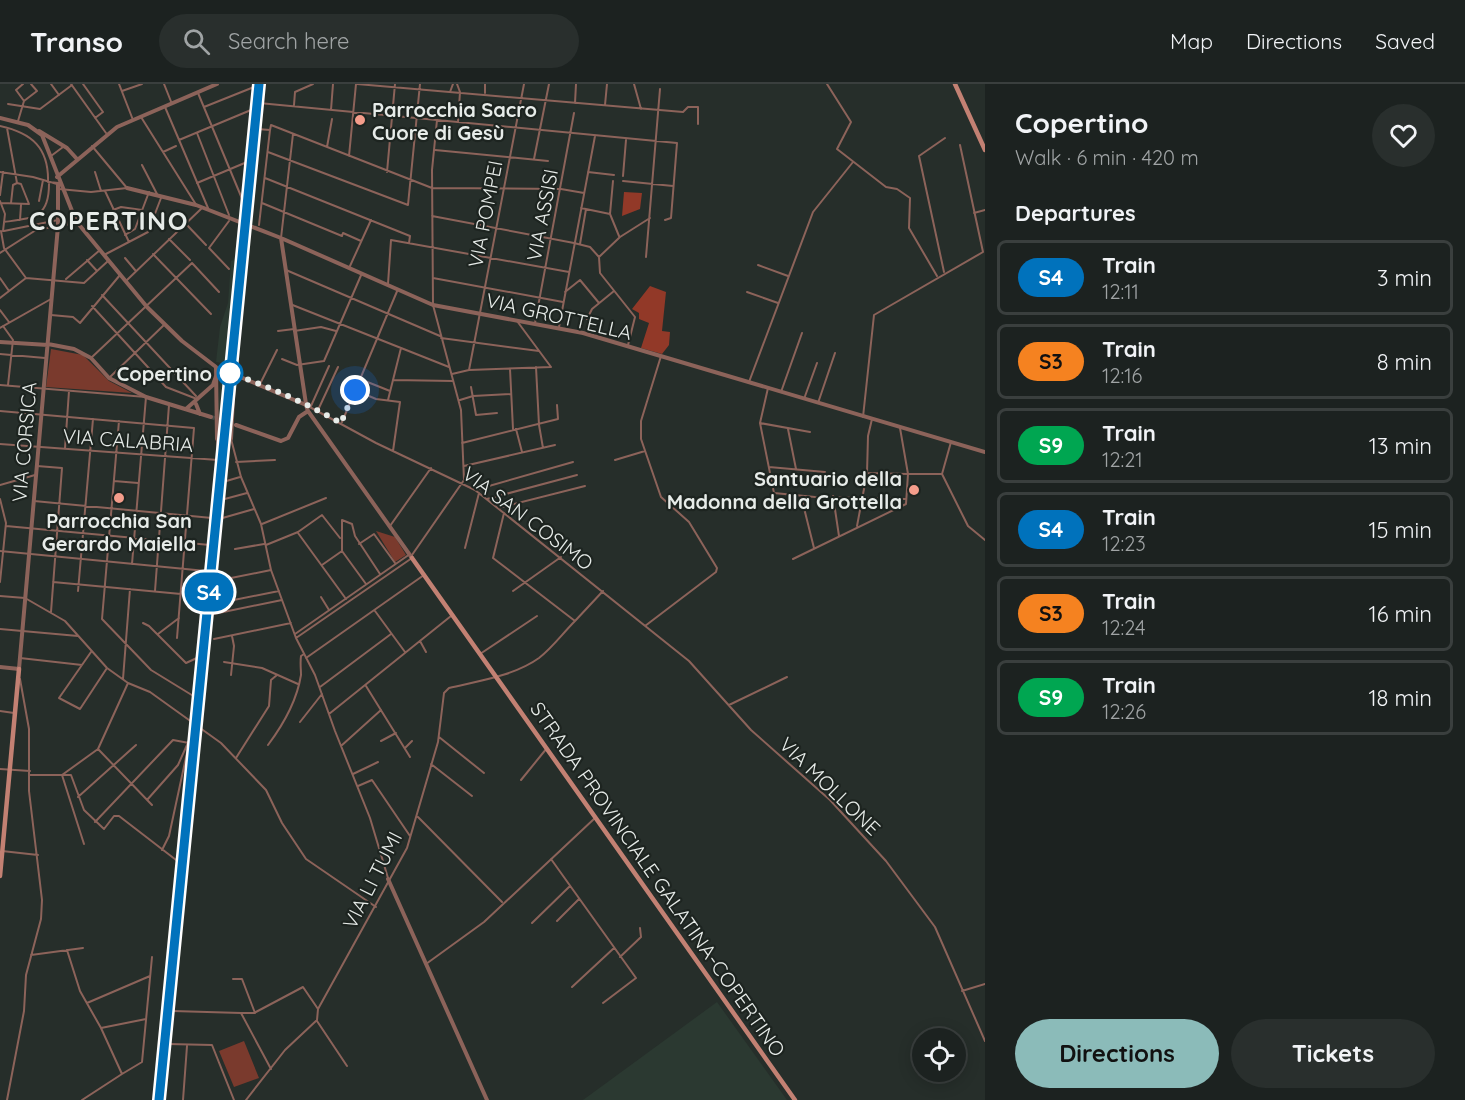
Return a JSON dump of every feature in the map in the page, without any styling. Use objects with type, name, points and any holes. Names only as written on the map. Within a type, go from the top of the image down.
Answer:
[{"type":"main road","points":[[955,84],[985,150]]},
{"type":"main road","name":"STRADA PROVINCIALE GALATINA-COPERTINO","points":[[411,556],[795,1100]]},
{"type":"main road","name":"VIA CORSICA","points":[[0,876],[3,806],[19,669]]},
{"type":"street","points":[[24,84],[16,90],[24,101]]},
{"type":"street","points":[[18,122],[24,101],[36,91],[31,84]]},
{"type":"street","points":[[51,84],[59,95]]},
{"type":"street","points":[[8,104],[40,109],[78,84]]},
{"type":"street","points":[[83,84],[104,112],[95,118]]},
{"type":"street","points":[[119,84],[133,120]]},
{"type":"street","points":[[122,92],[142,84]]},
{"type":"street","points":[[164,84],[172,104]]},
{"type":"street","points":[[261,84],[257,129],[270,130]]},
{"type":"street","points":[[294,106],[295,92],[313,84]]},
{"type":"street","points":[[331,110],[333,84]]},
{"type":"street","points":[[349,156],[357,84],[659,111],[683,112],[688,107],[698,106],[698,124]]},
{"type":"street","points":[[268,152],[408,206],[420,84]]},
{"type":"street","points":[[450,92],[455,84],[460,92],[458,122]]},
{"type":"street","points":[[484,84],[485,94]]},
{"type":"street","name":"VIA POMPEI","points":[[469,370],[524,84]]},
{"type":"street","points":[[534,159],[549,84]]},
{"type":"street","points":[[574,103],[576,84]]},
{"type":"street","points":[[605,105],[607,84]]},
{"type":"street","points":[[634,84],[641,109]]},
{"type":"street","points":[[827,84],[851,122],[836,147],[886,187],[897,189],[912,200],[909,228],[937,276]]},
{"type":"street","points":[[59,186],[77,159],[106,133],[213,85]]},
{"type":"street","points":[[204,107],[255,85]]},
{"type":"street","points":[[197,183],[247,162],[255,85]]},
{"type":"street","points":[[72,86],[106,133]]},
{"type":"street","points":[[387,172],[395,86]]},
{"type":"street","points":[[646,257],[660,89]]},
{"type":"street","points":[[198,93],[243,201]]},
{"type":"street","points":[[28,108],[29,97]]},
{"type":"street","points":[[259,103],[677,143],[671,218],[665,220]]},
{"type":"street","points":[[165,107],[209,211]]},
{"type":"street","points":[[179,140],[252,110]]},
{"type":"street","name":"VIA ASSISI","points":[[535,323],[574,113]]},
{"type":"street","points":[[141,117],[196,206]]},
{"type":"street","points":[[0,118],[30,126],[77,159]]},
{"type":"street","points":[[327,147],[332,118]]},
{"type":"street","points":[[295,636],[411,556],[462,482],[464,466],[459,400],[433,305],[432,188],[437,120]]},
{"type":"street","points":[[259,225],[271,125],[432,188],[561,189],[584,193]]},
{"type":"street","points":[[0,126],[25,134],[46,158],[50,200],[46,208],[32,217],[2,222]]},
{"type":"street","points":[[25,134],[30,126]]},
{"type":"street","points":[[8,128],[17,173],[17,183],[13,185],[11,203]]},
{"type":"street","points":[[38,131],[45,141],[59,186],[76,221],[147,307],[216,367],[217,372],[212,388],[186,410]]},
{"type":"street","points":[[197,133],[229,215]]},
{"type":"street","points":[[293,134],[281,238],[294,330],[309,405]]},
{"type":"street","points":[[559,327],[594,135]]},
{"type":"street","points":[[45,141],[50,138]]},
{"type":"street","points":[[944,272],[919,156],[945,138]]},
{"type":"street","points":[[623,176],[626,139]]},
{"type":"street","points":[[863,417],[874,315],[937,276],[982,252],[960,145]]},
{"type":"street","points":[[92,146],[127,188]]},
{"type":"street","points":[[162,153],[176,146]]},
{"type":"street","points":[[51,156],[63,147]]},
{"type":"street","points":[[434,150],[548,161]]},
{"type":"street","points":[[749,382],[813,212],[853,162]]},
{"type":"street","points":[[104,255],[148,232],[159,194],[142,165]]},
{"type":"street","points":[[0,195],[2,172],[17,173],[59,186],[103,191],[127,188]]},
{"type":"street","points":[[95,172],[129,242]]},
{"type":"street","points":[[588,172],[614,175]]},
{"type":"street","points":[[265,178],[410,236],[409,243]]},
{"type":"street","points":[[39,201],[44,180]]},
{"type":"street","points":[[613,181],[610,214],[620,237]]},
{"type":"street","points":[[623,181],[673,186]]},
{"type":"street","points":[[17,183],[21,184],[29,204],[0,202],[1,231],[5,250],[26,278]]},
{"type":"street","name":"VIA CORSICA","points":[[19,669],[54,280],[59,186]]},
{"type":"street","name":"VIA GROTTELLA","points":[[127,188],[159,194],[245,224],[433,305],[559,327],[985,452]]},
{"type":"street","points":[[125,235],[135,229],[149,192]]},
{"type":"street","points":[[262,203],[342,236],[343,233],[361,241]]},
{"type":"street","points":[[20,220],[21,204]]},
{"type":"street","points":[[112,210],[134,207],[143,210]]},
{"type":"street","points":[[125,281],[202,208]]},
{"type":"street","points":[[581,208],[610,214]]},
{"type":"street","points":[[580,244],[586,209]]},
{"type":"street","points":[[974,213],[985,210]]},
{"type":"street","points":[[432,216],[551,238],[590,248],[599,256],[600,273],[635,317],[628,346]]},
{"type":"street","points":[[599,256],[620,237],[650,218]]},
{"type":"street","points":[[349,268],[371,220]]},
{"type":"street","points":[[1,231],[76,221]]},
{"type":"street","points":[[229,221],[209,248],[229,269]]},
{"type":"street","points":[[0,253],[36,230],[58,223]]},
{"type":"street","points":[[186,224],[206,245]]},
{"type":"street","points":[[35,225],[36,230]]},
{"type":"street","points":[[169,239],[219,292]]},
{"type":"street","points":[[388,284],[391,240],[569,272]]},
{"type":"street","points":[[64,280],[100,250]]},
{"type":"street","points":[[153,254],[211,314]]},
{"type":"street","points":[[125,258],[136,271]]},
{"type":"street","points":[[87,260],[97,271]]},
{"type":"street","points":[[0,297],[26,278],[84,283],[108,261]]},
{"type":"street","points":[[91,358],[118,335],[191,262]]},
{"type":"street","points":[[758,265],[788,276]]},
{"type":"street","points":[[285,270],[441,337],[474,344],[539,351]]},
{"type":"street","points":[[282,359],[300,365],[324,361],[362,273]]},
{"type":"street","points":[[50,315],[73,317],[80,323],[120,275]]},
{"type":"street","points":[[0,278],[9,291]]},
{"type":"street","points":[[433,278],[564,302]]},
{"type":"street","points":[[568,279],[575,284]]},
{"type":"street","points":[[565,292],[580,280],[599,303]]},
{"type":"street","points":[[341,423],[398,289]]},
{"type":"street","points":[[588,319],[592,309],[614,291]]},
{"type":"street","points":[[747,292],[778,303]]},
{"type":"street","points":[[102,296],[187,386],[201,414]]},
{"type":"street","points":[[8,386],[13,340],[2,327],[51,299]]},
{"type":"street","points":[[290,304],[449,367]]},
{"type":"street","points":[[92,306],[166,387],[196,402]]},
{"type":"street","points":[[0,310],[9,322]]},
{"type":"street","points":[[452,374],[469,370],[551,367],[516,319]]},
{"type":"street","points":[[109,378],[165,324]]},
{"type":"street","points":[[278,332],[321,327],[337,331]]},
{"type":"street","points":[[781,392],[802,333]]},
{"type":"street","points":[[0,342],[74,349],[91,358],[109,378],[146,397],[211,417]]},
{"type":"street","points":[[387,401],[401,348]]},
{"type":"street","points":[[260,384],[277,350]]},
{"type":"street","points":[[818,403],[835,353]]},
{"type":"street","points":[[0,354],[47,358]]},
{"type":"street","points":[[645,626],[716,572],[717,567],[689,522],[662,497],[639,431],[661,356]]},
{"type":"street","points":[[804,399],[817,363]]},
{"type":"street","points":[[329,366],[308,411],[411,556]]},
{"type":"street","points":[[318,410],[338,367]]},
{"type":"street","points":[[536,368],[538,424],[543,448]]},
{"type":"street","points":[[510,369],[514,430],[522,453]]},
{"type":"street","points":[[309,405],[238,376],[234,378],[231,439],[236,462],[261,524],[271,570],[295,636],[320,687],[358,786],[388,879],[487,1100]]},
{"type":"street","points":[[360,379],[390,391]]},
{"type":"street","points":[[393,380],[453,381]]},
{"type":"street","points":[[0,385],[146,397]]},
{"type":"street","points":[[182,394],[187,386]]},
{"type":"street","points":[[471,387],[477,415],[497,412]]},
{"type":"street","points":[[162,850],[169,836],[193,722],[218,460],[215,424],[217,394],[212,388]]},
{"type":"street","points":[[768,388],[760,423],[774,493],[906,499]]},
{"type":"street","points":[[355,390],[387,401],[400,402],[393,451]]},
{"type":"street","points":[[65,448],[69,391]]},
{"type":"street","points":[[459,400],[473,396],[511,394]]},
{"type":"street","points":[[132,564],[146,397]]},
{"type":"street","points":[[193,412],[196,402]]},
{"type":"street","points":[[155,591],[169,405]]},
{"type":"street","name":"VIA SAN COSIMO","points":[[309,405],[393,451],[475,490],[603,591]]},
{"type":"street","points":[[462,442],[558,419],[557,405]]},
{"type":"street","points":[[0,411],[195,428],[177,638]]},
{"type":"street","points":[[236,425],[281,441],[288,438],[298,417],[308,411]]},
{"type":"street","points":[[78,591],[93,419]]},
{"type":"street","points":[[856,527],[867,473],[868,436],[873,419]]},
{"type":"street","points":[[119,421],[102,619],[151,670],[195,697]]},
{"type":"street","points":[[760,423],[810,432]]},
{"type":"street","points":[[793,559],[906,504],[908,474],[899,427]]},
{"type":"street","points":[[788,429],[796,469]]},
{"type":"street","points":[[217,439],[231,439]]},
{"type":"street","points":[[951,442],[942,474],[968,526],[985,540]]},
{"type":"street","name":"VIA CALABRIA","points":[[0,444],[218,460]]},
{"type":"street","points":[[464,466],[555,445]]},
{"type":"street","points":[[615,460],[645,451]]},
{"type":"street","points":[[236,462],[275,460]]},
{"type":"street","points":[[475,490],[573,462]]},
{"type":"street","points":[[37,466],[62,468],[51,612]]},
{"type":"street","points":[[769,467],[825,472]]},
{"type":"street","points":[[390,526],[431,468]]},
{"type":"street","points":[[867,473],[942,474]]},
{"type":"street","points":[[0,485],[36,475]]},
{"type":"street","points":[[487,499],[577,475]]},
{"type":"street","points":[[223,482],[241,477]]},
{"type":"street","points":[[114,481],[138,483]]},
{"type":"street","points":[[498,508],[585,486]]},
{"type":"street","points":[[221,500],[248,493]]},
{"type":"street","points":[[465,548],[479,493]]},
{"type":"street","points":[[801,496],[814,548]]},
{"type":"street","points":[[833,496],[839,536]]},
{"type":"street","points":[[261,524],[326,498]]},
{"type":"street","points":[[0,499],[6,526],[0,582]]},
{"type":"street","points":[[34,501],[212,518]]},
{"type":"street","points":[[219,519],[255,509]]},
{"type":"street","points":[[504,513],[493,558],[526,581],[575,621]]},
{"type":"street","points":[[235,549],[266,545],[298,532],[322,515],[340,538]]},
{"type":"street","points":[[366,584],[342,551],[340,538],[342,520],[348,520],[359,544],[380,574]]},
{"type":"street","points":[[6,526],[210,545]]},
{"type":"street","points":[[298,532],[346,599]]},
{"type":"street","points":[[359,544],[374,534],[395,564]]},
{"type":"street","points":[[322,565],[342,551]]},
{"type":"street","points":[[2,552],[207,571]]},
{"type":"street","points":[[295,636],[380,574],[411,556]]},
{"type":"street","points":[[513,591],[561,557]]},
{"type":"street","points":[[221,580],[271,570]]},
{"type":"street","points":[[306,658],[424,575]]},
{"type":"street","points":[[53,582],[181,594]]},
{"type":"street","points":[[123,679],[130,589]]},
{"type":"street","points":[[213,603],[279,591]]},
{"type":"street","points":[[496,676],[540,657],[603,591]]},
{"type":"street","name":"VIA MOLLONE","points":[[603,591],[689,661],[751,730],[830,800],[886,861],[935,927],[985,1041]]},
{"type":"street","points":[[0,596],[25,598],[65,621],[107,668],[128,683],[150,692],[193,722],[236,758],[266,790],[282,823],[306,859],[376,907]]},
{"type":"street","points":[[321,597],[329,610]]},
{"type":"street","points":[[209,615],[282,600]]},
{"type":"street","points":[[375,610],[405,652]]},
{"type":"street","points":[[329,714],[452,615]]},
{"type":"street","points":[[480,654],[537,616]]},
{"type":"street","points":[[158,634],[179,618]]},
{"type":"street","points":[[143,623],[158,634],[186,663],[199,657]]},
{"type":"street","points":[[214,639],[291,623]]},
{"type":"street","points":[[0,629],[80,636]]},
{"type":"street","points":[[320,687],[391,634]]},
{"type":"street","points":[[231,675],[232,636]]},
{"type":"street","points":[[420,641],[426,651]]},
{"type":"street","points":[[91,652],[59,698],[80,709],[107,668]]},
{"type":"street","points":[[268,745],[285,720],[301,676],[300,660],[304,654]]},
{"type":"street","points":[[20,658],[82,664]]},
{"type":"street","points":[[224,662],[262,668],[298,684]]},
{"type":"street","points":[[0,667],[19,669]]},
{"type":"street","points":[[236,758],[269,706],[272,680],[277,675]]},
{"type":"street","points":[[7,1100],[31,955],[41,919],[29,729],[19,676]]},
{"type":"street","name":"VIA LI TUMI","points":[[317,1020],[318,1009],[407,848],[440,737],[446,690],[496,676]]},
{"type":"street","points":[[729,705],[787,677]]},
{"type":"street","points":[[62,775],[98,749],[128,683]]},
{"type":"street","points":[[366,685],[410,757]]},
{"type":"street","points":[[300,722],[322,694]]},
{"type":"street","points":[[341,746],[381,710]]},
{"type":"street","points":[[0,711],[14,713]]},
{"type":"street","points":[[381,741],[396,733]]},
{"type":"street","points":[[440,737],[484,773]]},
{"type":"street","points":[[95,822],[173,740],[189,743]]},
{"type":"street","points":[[405,748],[412,741]]},
{"type":"street","points":[[147,800],[176,767],[189,743]]},
{"type":"street","points":[[78,797],[136,745]]},
{"type":"street","points":[[521,780],[547,748]]},
{"type":"street","points":[[98,749],[152,805]]},
{"type":"street","points":[[353,774],[378,762]]},
{"type":"street","points":[[176,767],[185,763]]},
{"type":"street","points":[[431,764],[472,796]]},
{"type":"street","points":[[0,769],[70,775],[78,797],[95,822],[104,829],[114,816],[119,816],[180,863]]},
{"type":"street","points":[[62,775],[84,844]]},
{"type":"street","points":[[358,786],[372,780],[410,836]]},
{"type":"street","points":[[418,817],[503,903]]},
{"type":"street","points":[[426,964],[484,922],[596,818]]},
{"type":"street","points":[[2,851],[38,855]]},
{"type":"street","points":[[551,859],[636,978],[603,1003]]},
{"type":"street","points":[[532,923],[570,886]]},
{"type":"street","points":[[557,921],[579,899]]},
{"type":"street","points":[[620,957],[641,938],[640,928]]},
{"type":"street","points":[[31,955],[83,948]]},
{"type":"street","points":[[572,987],[614,948]]},
{"type":"street","points":[[67,950],[80,991],[101,1028],[122,1074]]},
{"type":"street","points":[[82,1100],[142,1062],[152,957]]},
{"type":"street","points":[[87,1003],[150,976]]},
{"type":"street","points":[[233,979],[240,978],[243,981],[255,1012]]},
{"type":"street","points":[[962,991],[985,984]]},
{"type":"street","points":[[173,1011],[255,1012],[303,987],[318,1009]]},
{"type":"street","points":[[241,1013],[271,1069]]},
{"type":"street","points":[[101,1028],[146,1019]]},
{"type":"street","points":[[246,1100],[285,1050],[317,1020],[347,1066]]},
{"type":"street","points":[[168,1044],[212,1045],[234,1100]]},
{"type":"street","points":[[183,1100],[187,1045]]},
{"type":"shaded area","points":[[624,192],[642,193],[640,209],[622,216]]},
{"type":"shaded area","points":[[244,220],[246,232],[239,303],[241,308],[234,354],[230,420],[217,416],[222,363],[216,362],[220,327],[228,303],[231,261],[238,258]]},
{"type":"shaded area","points":[[650,286],[666,292],[662,331],[670,332],[669,345],[662,354],[641,348],[649,323],[639,319],[639,313],[632,309]]},
{"type":"shaded area","points":[[51,349],[83,355],[109,381],[132,393],[46,387]]},
{"type":"shaded area","points":[[376,531],[395,537],[406,555],[395,562]]},
{"type":"shaded area","points":[[717,1002],[787,1100],[583,1100]]},
{"type":"shaded area","points":[[244,1041],[259,1078],[234,1087],[219,1051]]},
{"type":"tunnel","points":[[211,417],[233,424]]},
{"type":"railway","points":[[159,1100],[259,84]]},
{"type":"train","name":"S4","points":[[159,1100],[259,84]]},
{"type":"place","name":"Parrocchia Sacro Cuore di Gesù","points":[[360,120]]},
{"type":"place","name":"Copertino","points":[[230,373]]},
{"type":"place","name":"Santuario della Madonna della Grottella","points":[[914,490]]},
{"type":"place","name":"Parrocchia San Gerardo Maiella","points":[[119,498]]},
{"type":"district","name":"COPERTINO","points":[[109,220]]},
{"type":"route","points":[[230,373],[234,378],[238,376],[249,380],[311,406],[341,423],[355,390]]}]
